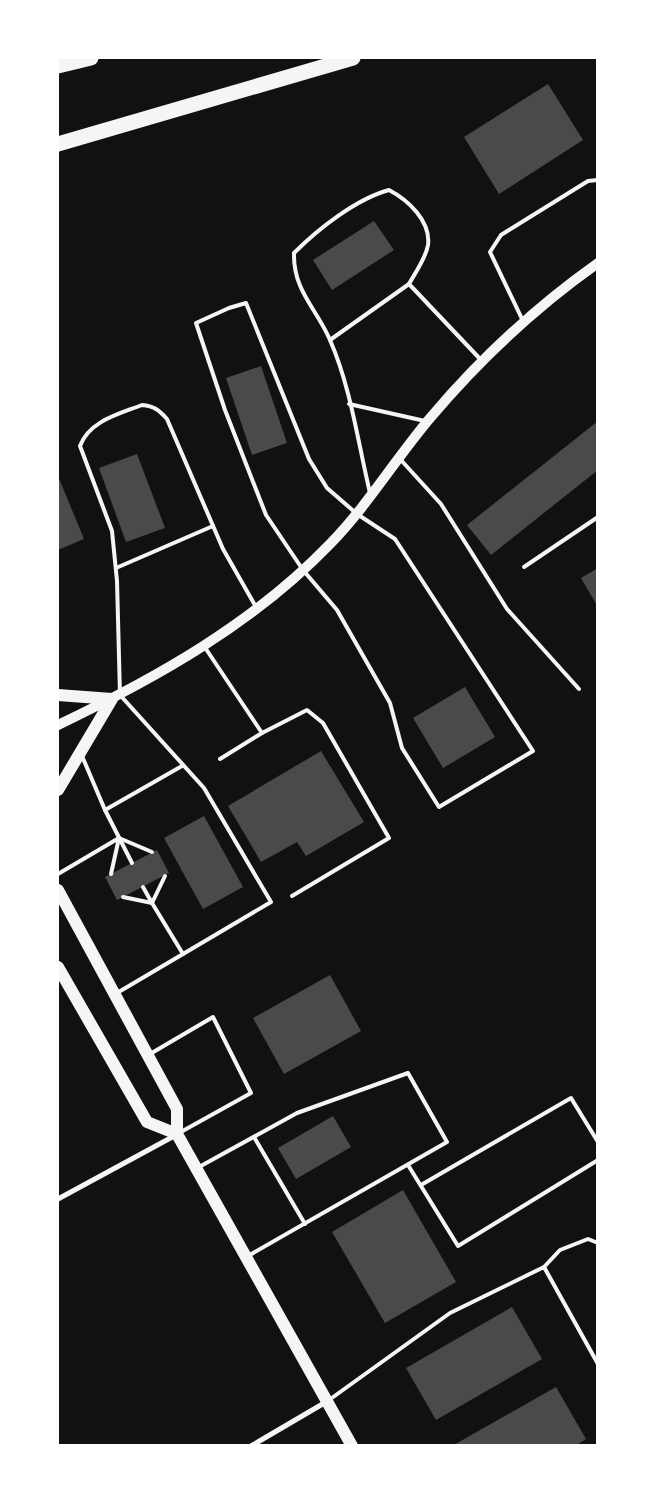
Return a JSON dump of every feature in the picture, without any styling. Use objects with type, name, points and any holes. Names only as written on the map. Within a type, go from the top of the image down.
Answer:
[{"type":"highway","points":[[58,66],[91,58]]},
{"type":"highway","points":[[58,144],[353,58]]},
{"type":"main road","points":[[58,725],[159,674],[233,628],[303,570],[330,544],[371,498],[428,421],[482,361],[523,321],[598,263]]},
{"type":"main road","points":[[58,694],[116,697]]},
{"type":"main road","points":[[58,790],[116,697]]},
{"type":"main road","points":[[58,890],[177,1109],[177,1134],[352,1446]]},
{"type":"main road","points":[[58,966],[147,1122],[177,1134]]},
{"type":"street","points":[[58,1199],[177,1134]]},
{"type":"street","points":[[251,1446],[327,1402]]},
{"type":"lane","points":[[523,321],[490,252],[501,235],[588,181],[598,180]]},
{"type":"lane","points":[[330,340],[409,284],[428,246],[428,236],[414,208],[403,197],[389,190],[376,194],[312,236],[294,254],[294,269],[299,282],[311,310],[330,340],[349,404],[371,498]]},
{"type":"lane","points":[[409,284],[482,361]]},
{"type":"lane","points":[[246,303],[309,459],[327,488],[357,514],[395,539],[532,751],[439,807],[402,748],[390,704],[337,610],[303,570],[266,514],[226,410],[196,323],[229,308],[246,303]]},
{"type":"lane","points":[[349,404],[428,421]]},
{"type":"lane","points":[[115,994],[271,902],[204,788],[116,697],[116,568],[112,531],[80,446],[84,435],[94,426],[142,406],[150,406],[159,410],[167,419],[223,549],[257,609]]},
{"type":"lane","points":[[400,459],[441,504],[508,609],[580,689]]},
{"type":"lane","points":[[524,568],[598,517]]},
{"type":"lane","points":[[116,568],[213,526]]},
{"type":"lane","points":[[204,646],[262,733]]},
{"type":"lane","points":[[220,759],[262,733],[307,710],[323,723],[389,838],[292,896]]},
{"type":"lane","points":[[80,752],[118,838],[132,863]]},
{"type":"lane","points":[[105,810],[182,766]]},
{"type":"lane","points":[[118,838],[152,852]]},
{"type":"lane","points":[[111,874],[118,838]]},
{"type":"lane","points":[[58,874],[118,838]]},
{"type":"lane","points":[[152,903],[165,876]]},
{"type":"lane","points":[[143,887],[183,954]]},
{"type":"lane","points":[[122,897],[152,903]]},
{"type":"lane","points":[[148,1055],[213,1017],[251,1093],[177,1134]]},
{"type":"lane","points":[[196,1168],[298,1113],[408,1073],[446,1142],[246,1258]]},
{"type":"lane","points":[[421,1185],[571,1098],[598,1142]]},
{"type":"lane","points":[[254,1137],[305,1224]]},
{"type":"lane","points":[[408,1164],[458,1246],[598,1160]]},
{"type":"lane","points":[[327,1402],[450,1313],[544,1268],[560,1250],[588,1239],[598,1243]]},
{"type":"lane","points":[[544,1268],[598,1364]]},
{"type":"building","points":[[548,84],[583,140],[499,194],[464,137]]},
{"type":"building","points":[[374,221],[394,250],[332,290],[313,260]]},
{"type":"building","points":[[261,366],[287,443],[252,455],[226,378]]},
{"type":"building","points":[[598,421],[598,470],[491,555],[467,525]]},
{"type":"building","points":[[137,454],[165,528],[126,542],[99,468]]},
{"type":"building","points":[[58,476],[84,539],[58,550]]},
{"type":"building","points":[[598,568],[598,607],[581,578]]},
{"type":"building","points":[[465,687],[495,737],[443,768],[413,718]]},
{"type":"building","points":[[321,751],[364,822],[306,856],[297,842],[261,862],[228,806]]},
{"type":"building","points":[[204,816],[243,887],[203,909],[164,838]]},
{"type":"building","points":[[157,850],[169,873],[117,900],[105,877]]},
{"type":"building","points":[[330,975],[361,1031],[284,1074],[253,1018]]},
{"type":"building","points":[[333,1116],[351,1147],[296,1179],[278,1148]]},
{"type":"building","points":[[403,1190],[456,1282],[385,1323],[332,1232]]},
{"type":"building","points":[[512,1307],[542,1359],[436,1420],[406,1368]]},
{"type":"building","points":[[556,1387],[586,1439],[575,1446],[452,1446]]}]
